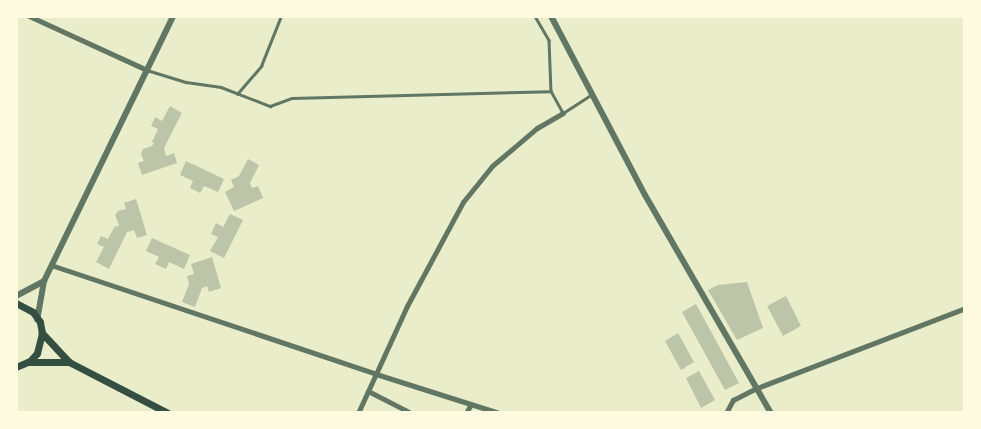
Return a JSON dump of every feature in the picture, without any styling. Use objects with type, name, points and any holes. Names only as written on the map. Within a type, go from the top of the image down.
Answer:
[{"type":"main road","points":[[16,303],[24,305],[37,319],[42,333],[69,362],[168,413]]},
{"type":"main road","points":[[16,367],[28,362],[37,353],[42,333]]},
{"type":"main road","points":[[28,362],[69,362]]},
{"type":"street","points":[[29,16],[147,70]]},
{"type":"street","points":[[37,319],[44,280],[173,16]]},
{"type":"street","points":[[551,16],[644,194],[771,413]]},
{"type":"street","points":[[358,413],[407,306],[463,202],[492,166],[537,128],[563,113]]},
{"type":"street","points":[[51,266],[499,413]]},
{"type":"street","points":[[16,296],[44,280]]},
{"type":"street","points":[[726,413],[733,400],[757,388],[965,308]]},
{"type":"street","points":[[368,391],[410,413]]},
{"type":"street","points":[[466,413],[471,404]]},
{"type":"lane","points":[[237,94],[261,66],[281,16]]},
{"type":"lane","points":[[535,16],[549,40],[551,91],[563,113],[592,94]]},
{"type":"lane","points":[[147,70],[186,82],[221,87],[270,106],[292,98],[551,91]]},
{"type":"building","points":[[170,106],[182,113],[164,148],[166,156],[174,153],[177,163],[142,175],[138,163],[144,161],[141,154],[143,149],[152,146],[158,129],[151,126],[155,117],[162,121]]},
{"type":"building","points":[[248,159],[259,165],[250,183],[252,188],[258,186],[263,198],[234,211],[225,192],[234,187],[231,180],[239,176]]},
{"type":"building","points":[[186,161],[224,179],[218,192],[204,186],[200,193],[190,188],[193,181],[180,175]]},
{"type":"building","points":[[136,199],[147,235],[137,238],[134,230],[127,232],[109,269],[96,262],[104,247],[97,244],[101,236],[108,239],[115,226],[119,225],[115,215],[118,211],[126,209],[124,203]]},
{"type":"building","points":[[230,214],[243,220],[224,258],[210,251],[218,237],[211,234],[216,223],[223,227]]},
{"type":"building","points":[[152,238],[190,255],[184,269],[169,262],[166,269],[155,264],[159,257],[146,251]]},
{"type":"building","points":[[212,257],[221,288],[209,292],[207,286],[202,288],[195,307],[182,302],[189,284],[187,276],[194,274],[191,264]]},
{"type":"building","points":[[747,282],[763,328],[737,340],[708,290],[718,285]]},
{"type":"building","points":[[786,296],[801,326],[783,336],[767,306]]},
{"type":"building","points":[[696,304],[739,383],[725,390],[682,312]]},
{"type":"building","points":[[678,333],[694,362],[681,370],[665,341]]},
{"type":"building","points":[[699,371],[715,400],[701,408],[686,378]]}]
